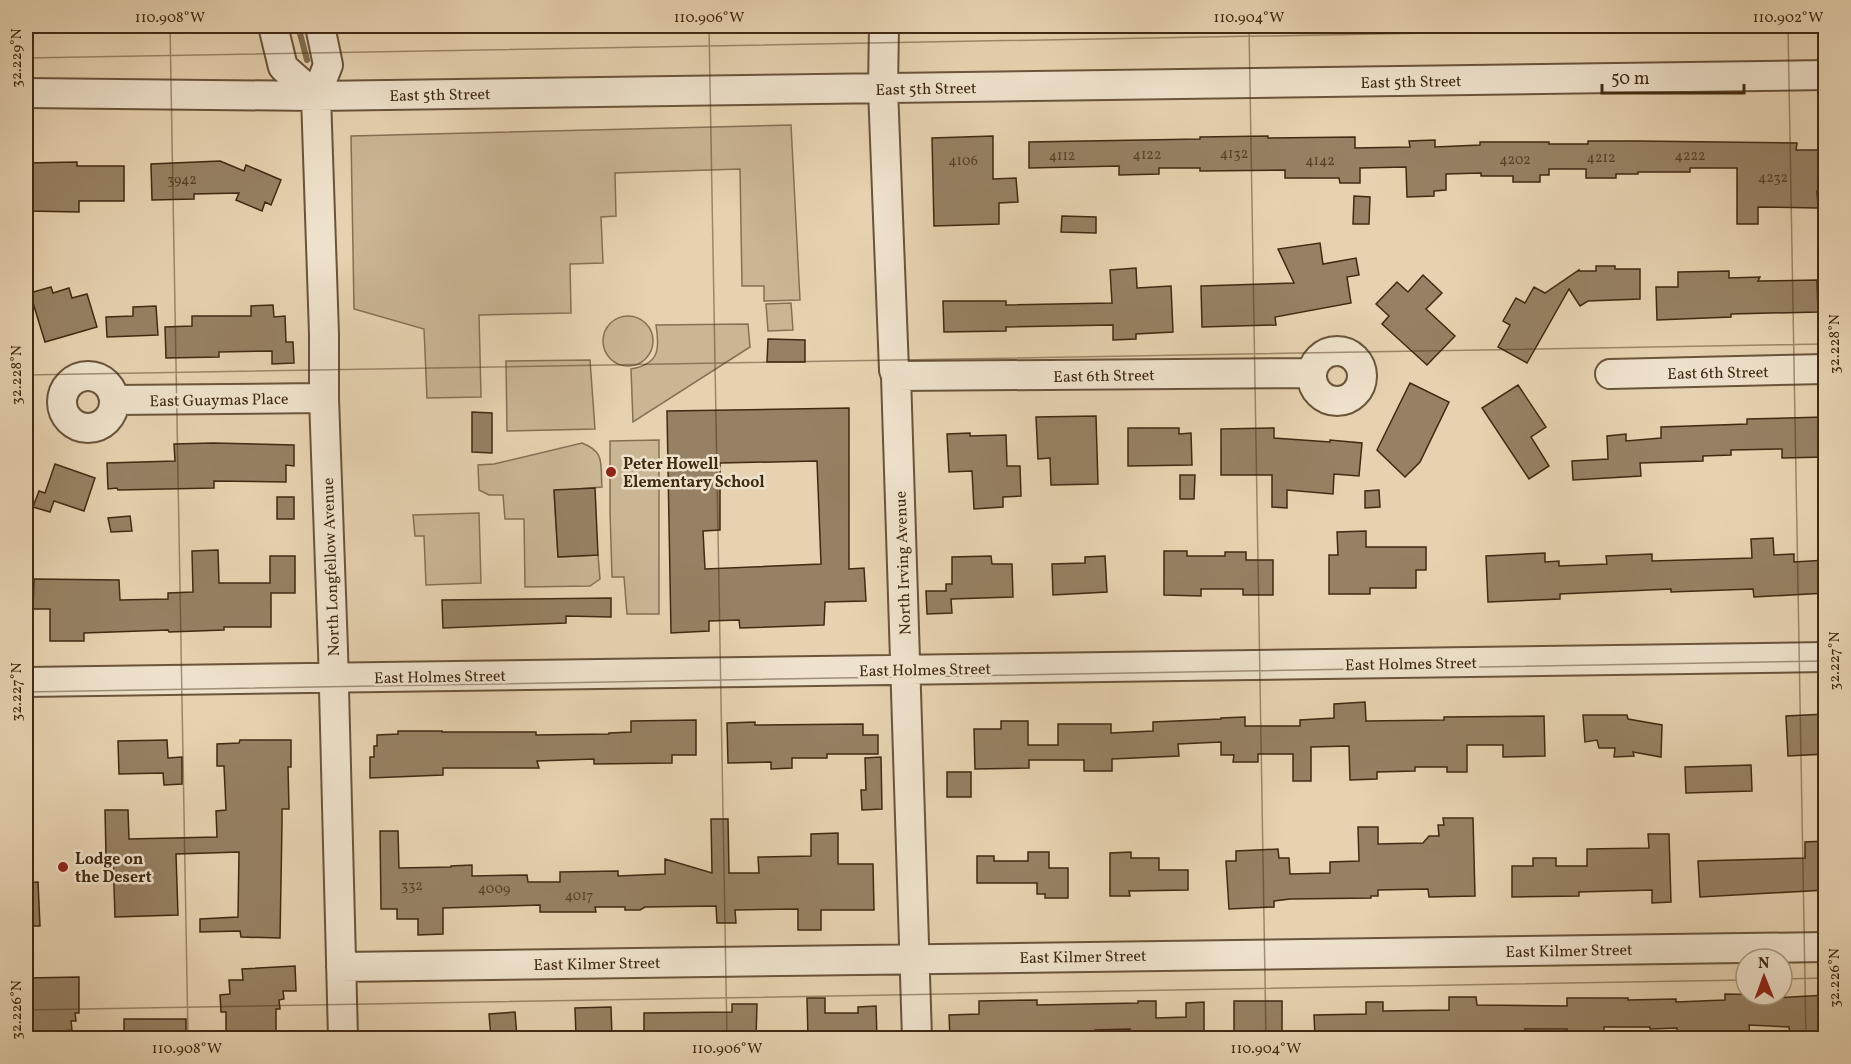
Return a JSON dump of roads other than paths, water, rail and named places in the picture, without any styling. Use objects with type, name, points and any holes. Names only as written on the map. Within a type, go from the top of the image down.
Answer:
[{"type":"street","points":[[273,26],[283,67],[316,96]]},
{"type":"street","name":"North Longfellow Avenue","points":[[320,26],[328,65],[316,96],[343,1038]]},
{"type":"street","name":"North Irving Avenue","points":[[884,26],[883,88],[896,376],[917,1038]]},
{"type":"street","name":"East 5th Street","points":[[26,93],[316,96],[1826,75]]},
{"type":"street","name":"East 6th Street","points":[[1610,374],[1826,369]]},
{"type":"street","name":"East 6th Street","points":[[896,376],[1312,373]]},
{"type":"street","name":"East Guaymas Place","points":[[114,400],[324,398]]},
{"type":"street","name":"East Holmes Street","points":[[26,682],[1826,657]]},
{"type":"street","name":"East Kilmer Street","points":[[341,967],[1826,946]]},
{"type":"waterway","points":[[298,26],[307,60]]},
{"type":"place","name":"Peter Howell Elementary School","points":[[611,472]]},
{"type":"place","name":"Lodge on the Desert","points":[[63,867]]}]
